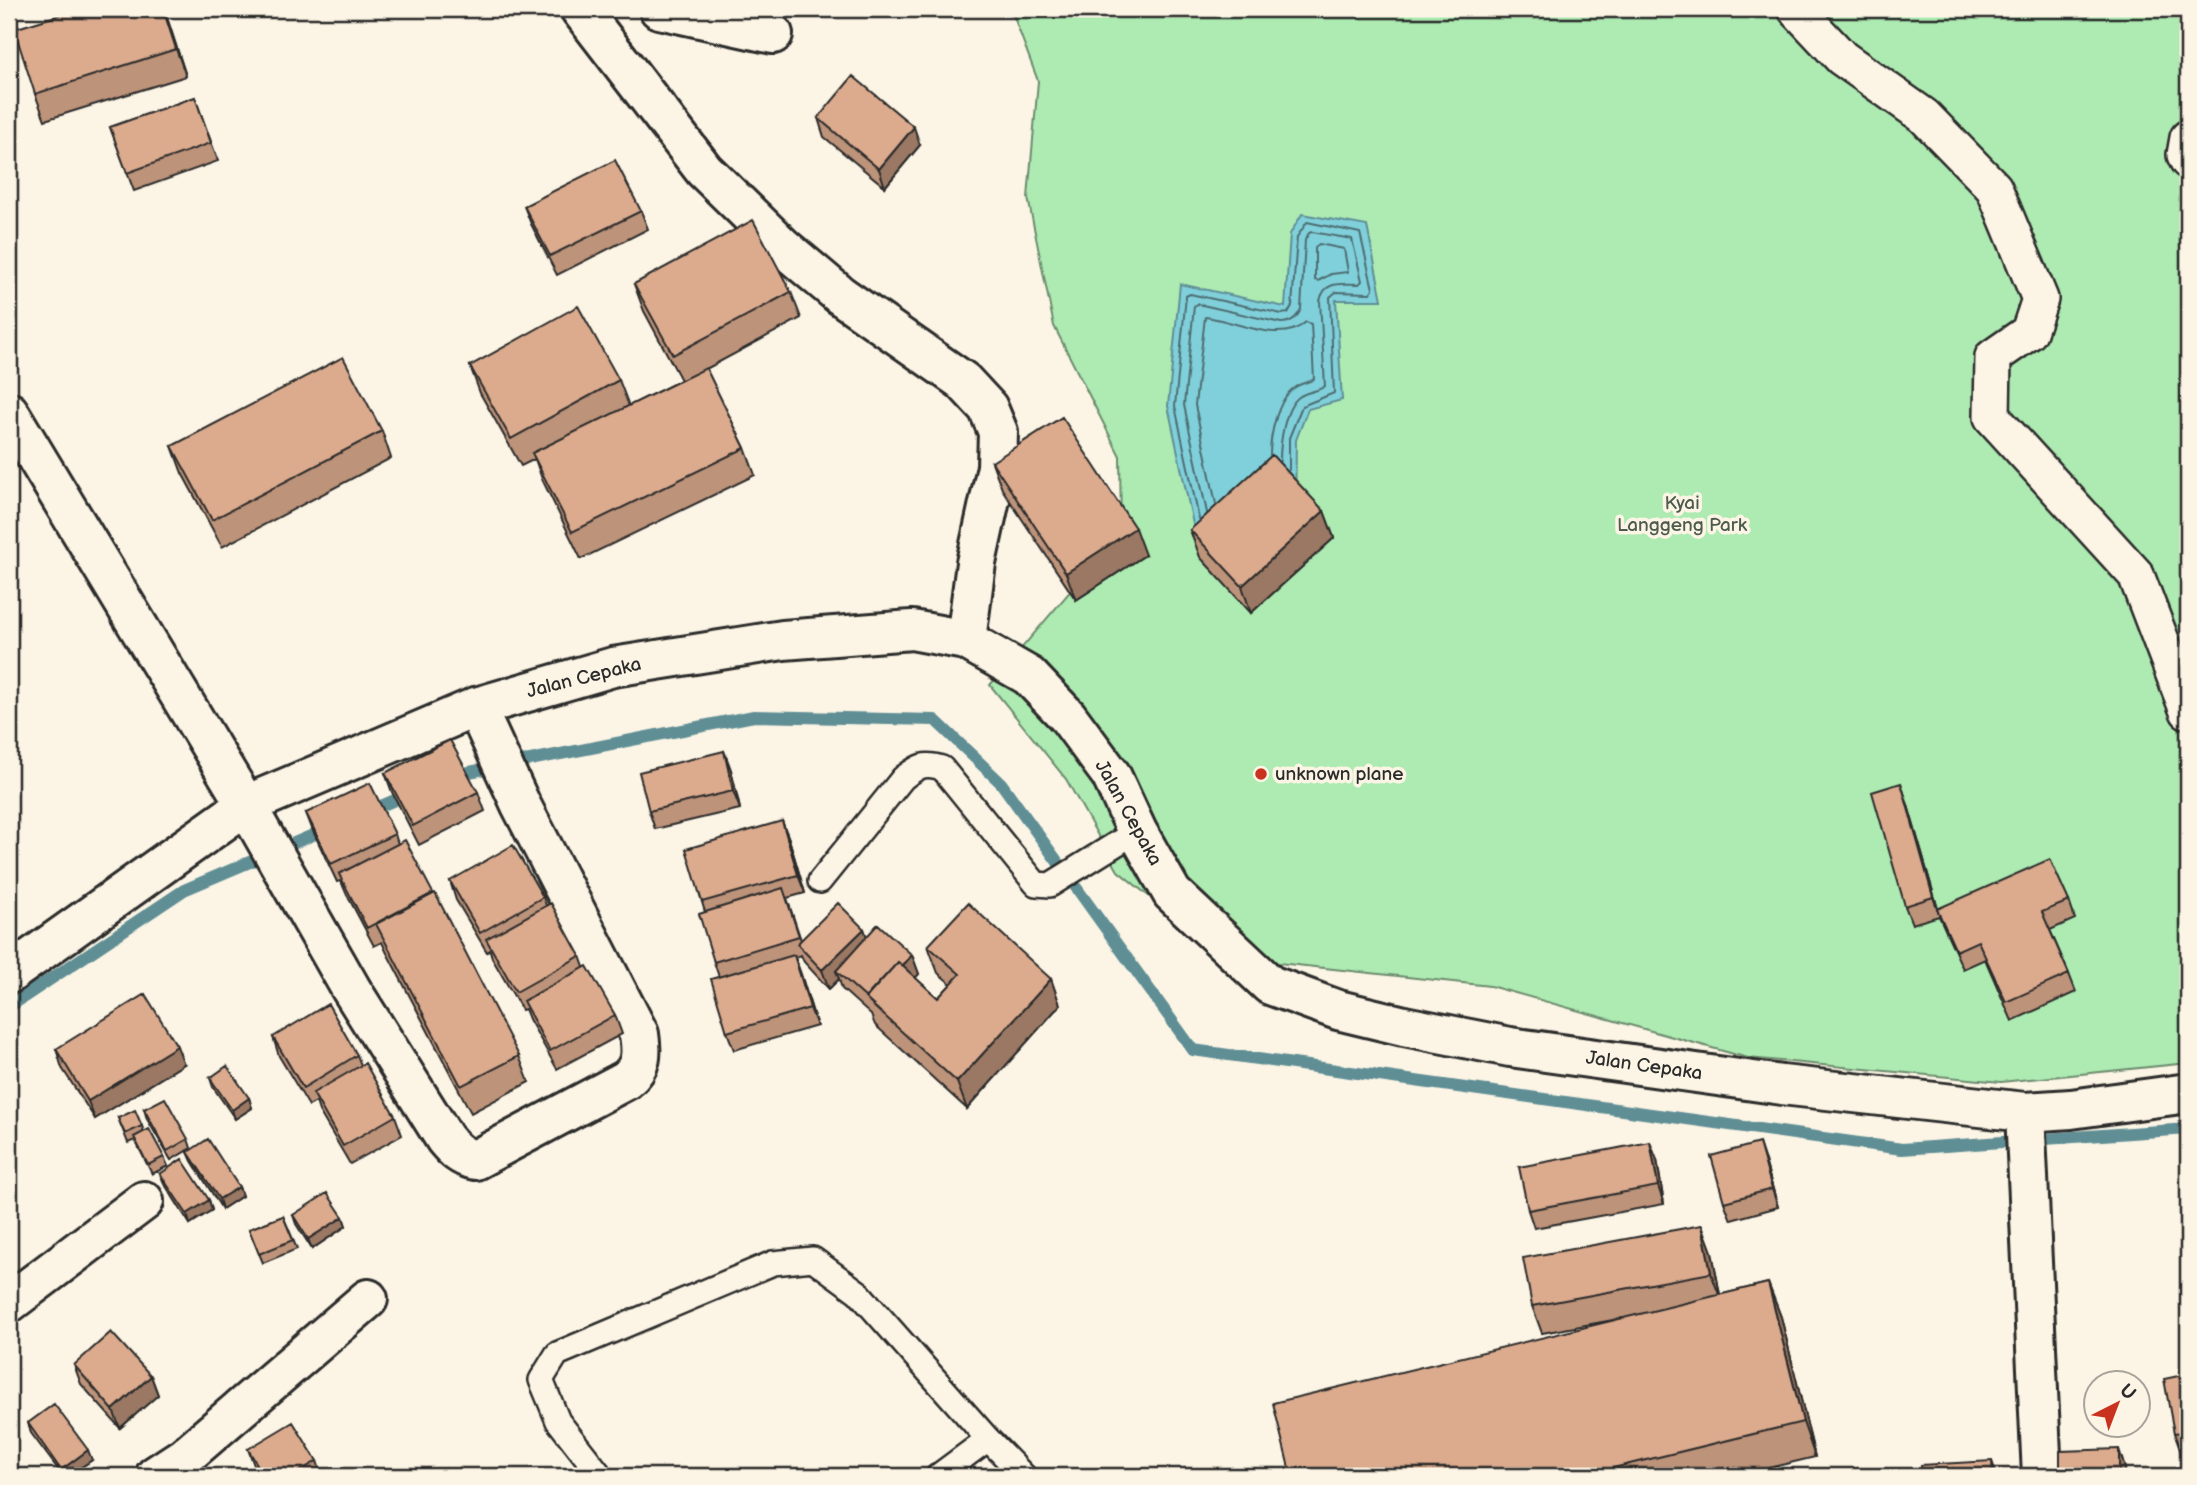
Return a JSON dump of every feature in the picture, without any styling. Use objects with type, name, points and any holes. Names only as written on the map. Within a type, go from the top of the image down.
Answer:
[{"type":"street","points":[[580,9],[704,170],[783,247],[840,295],[963,381],[988,408],[998,432],[998,467],[976,563],[966,640]]},
{"type":"street","points":[[659,9],[773,34]]},
{"type":"street","points":[[1796,9],[1842,58],[1924,116],[1994,188],[2040,299],[2029,332],[1993,357],[1992,417],[2136,575],[2188,711]]},
{"type":"street","points":[[2188,138],[2185,155],[2188,161]]},
{"type":"street","points":[[9,412],[246,805],[351,989],[445,1139],[455,1151],[475,1160],[626,1080],[640,1064],[642,1052],[639,1034],[521,805],[476,706]]},
{"type":"street","name":"Jalan Cepaka","points":[[9,974],[246,805],[476,706],[613,667],[783,640],[912,630],[966,640],[1029,677],[1068,716],[1111,775],[1137,831],[1172,893],[1270,985],[1338,1010],[1510,1047],[1782,1085],[2025,1112],[2071,1109],[2188,1093]]},
{"type":"street","points":[[2025,1112],[2042,1476]]},
{"type":"street","points":[[9,1303],[144,1200]]},
{"type":"street","points":[[178,1470],[368,1299]]},
{"type":"lane","points":[[820,881],[903,778],[917,768],[930,764],[942,768],[1036,884],[1050,885],[1137,831]]},
{"type":"lane","points":[[601,1476],[558,1421],[541,1380],[557,1354],[773,1263],[813,1259],[858,1292],[1024,1476]]},
{"type":"lane","points":[[938,1476],[988,1439]]},
{"type":"green space","name":"Kyai Langgeng Park","points":[[1011,9],[2188,9],[2188,1063],[2001,1082],[1748,1058],[1490,986],[1224,957],[1118,871],[1066,779],[990,685],[1121,532],[1120,456],[1054,326],[1028,198],[1038,81]]},
{"type":"water","points":[[1302,214],[1367,226],[1382,300],[1336,300],[1342,400],[1308,409],[1296,440],[1295,524],[1241,574],[1210,568],[1200,557],[1168,406],[1180,284],[1285,307],[1290,234]]},
{"type":"building","points":[[79,9],[163,9],[176,49],[35,94],[14,29]]},
{"type":"building","points":[[853,76],[914,127],[879,169],[818,118]]},
{"type":"building","points":[[195,97],[211,143],[127,173],[110,127]]},
{"type":"building","points":[[615,160],[641,211],[550,256],[524,206]]},
{"type":"building","points":[[753,220],[791,292],[673,355],[634,284]]},
{"type":"building","points":[[578,306],[619,380],[511,439],[470,366]]},
{"type":"building","points":[[343,357],[382,431],[212,520],[172,446]]},
{"type":"building","points":[[706,368],[745,448],[572,532],[532,453]]},
{"type":"building","points":[[1062,417],[1135,528],[1066,573],[992,462]]},
{"type":"building","points":[[1272,455],[1324,511],[1242,586],[1190,530]]},
{"type":"building","points":[[450,740],[478,792],[413,826],[385,773]]},
{"type":"building","points":[[724,751],[733,791],[649,811],[639,772]]},
{"type":"building","points":[[370,783],[395,834],[331,864],[306,813]]},
{"type":"building","points":[[1901,783],[1933,897],[1905,906],[1872,792]]},
{"type":"building","points":[[782,821],[798,875],[702,902],[686,849]]},
{"type":"building","points":[[405,840],[433,893],[367,928],[339,874]]},
{"type":"building","points":[[513,845],[543,897],[480,933],[450,881]]},
{"type":"building","points":[[2050,859],[2069,901],[2042,912],[2069,974],[2006,1002],[1978,941],[1956,951],[1937,909]]},
{"type":"building","points":[[783,888],[799,936],[714,962],[699,914]]},
{"type":"building","points":[[435,893],[519,1056],[461,1086],[376,924]]},
{"type":"building","points":[[551,903],[580,956],[516,992],[486,939]]},
{"type":"building","points":[[838,903],[864,929],[822,970],[797,944]]},
{"type":"building","points":[[968,903],[1051,979],[957,1082],[865,998],[898,962],[938,998],[960,974],[928,946]]},
{"type":"building","points":[[878,924],[912,955],[902,966],[898,962],[866,998],[836,971]]},
{"type":"building","points":[[794,955],[810,1008],[727,1032],[711,979]]},
{"type":"building","points":[[587,966],[615,1015],[550,1051],[523,1001]]},
{"type":"building","points":[[145,994],[177,1046],[88,1101],[56,1049]]},
{"type":"building","points":[[328,1004],[357,1055],[303,1088],[273,1037]]},
{"type":"building","points":[[365,1063],[395,1116],[343,1146],[313,1093]]},
{"type":"building","points":[[227,1066],[249,1098],[232,1110],[210,1078]]},
{"type":"building","points":[[165,1098],[188,1139],[167,1151],[144,1109]]},
{"type":"building","points":[[135,1110],[142,1126],[125,1134],[118,1118]]},
{"type":"building","points":[[149,1129],[164,1157],[148,1165],[134,1137]]},
{"type":"building","points":[[208,1139],[239,1187],[219,1199],[188,1152]]},
{"type":"building","points":[[1650,1142],[1658,1186],[1528,1210],[1519,1167]]},
{"type":"building","points":[[1759,1143],[1772,1189],[1724,1202],[1711,1156]]},
{"type":"building","points":[[182,1159],[209,1200],[187,1214],[160,1174]]},
{"type":"building","points":[[327,1193],[343,1217],[308,1239],[293,1215]]},
{"type":"building","points":[[283,1216],[293,1240],[259,1254],[249,1229]]},
{"type":"building","points":[[1702,1225],[1711,1273],[1532,1306],[1523,1258]]},
{"type":"building","points":[[1768,1283],[1803,1422],[1580,1476],[1291,1476],[1273,1403]]},
{"type":"building","points":[[111,1332],[151,1376],[113,1410],[74,1365]]},
{"type":"building","points":[[2188,1374],[2188,1431],[2174,1433],[2164,1379]]},
{"type":"building","points":[[54,1404],[88,1450],[61,1470],[28,1423]]},
{"type":"building","points":[[293,1422],[317,1461],[291,1476],[264,1476],[248,1449]]},
{"type":"building","points":[[2119,1449],[2119,1476],[2060,1476],[2060,1451]]},
{"type":"building","points":[[1992,1461],[1993,1476],[1922,1476],[1921,1465]]},
{"type":"waterway","points":[[454,775],[754,716],[935,720],[1001,783],[1193,1050],[1902,1149],[2188,1129]]},
{"type":"waterway","points":[[367,812],[411,793]]},
{"type":"waterway","points":[[9,1007],[184,890],[327,829]]},
{"type":"place","name":"unknown plane","points":[[1261,774]]}]
